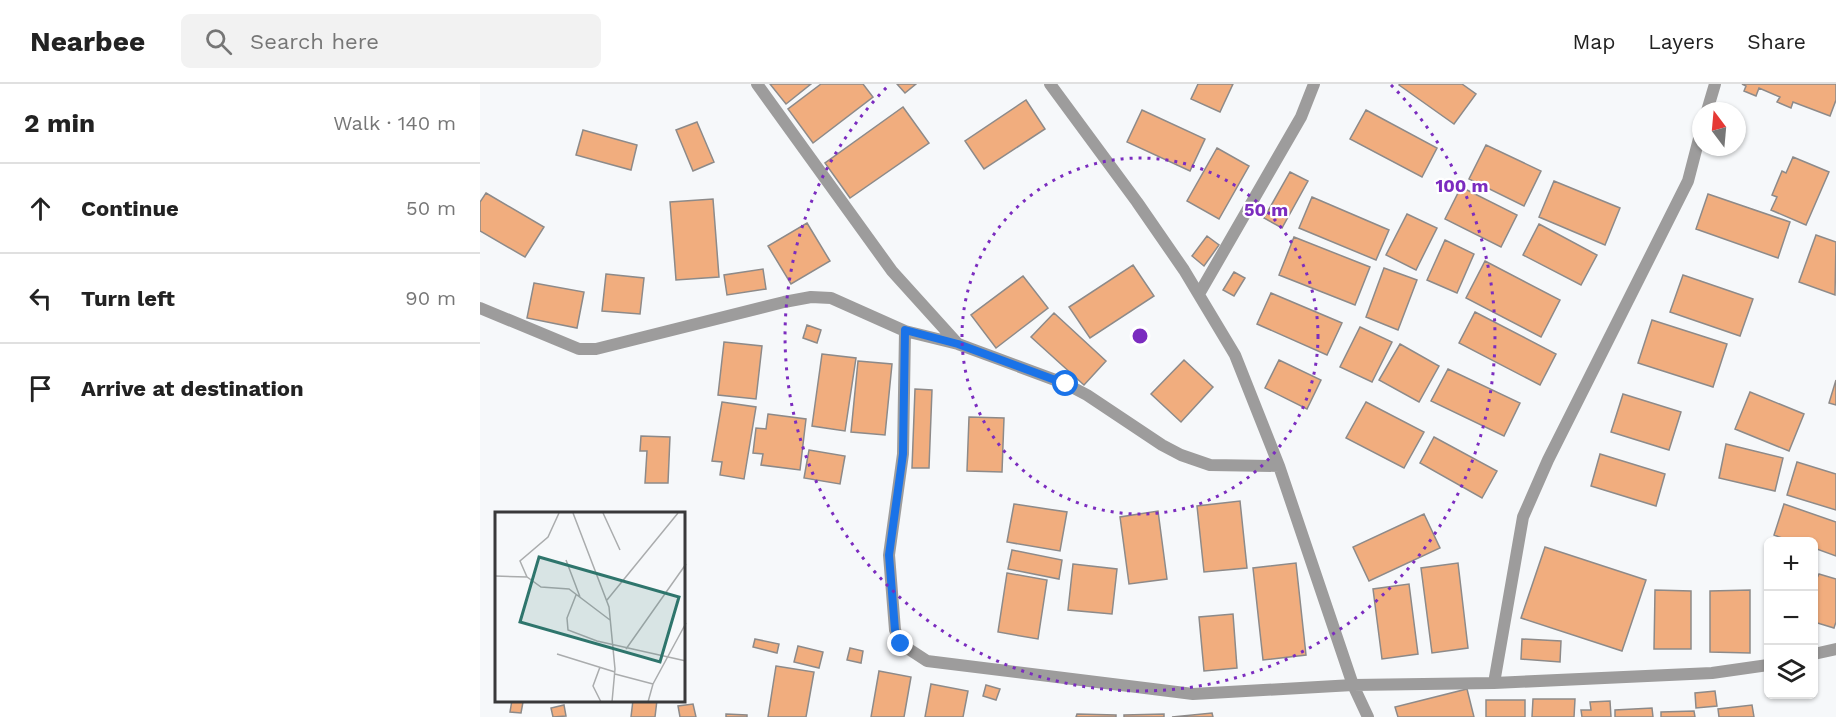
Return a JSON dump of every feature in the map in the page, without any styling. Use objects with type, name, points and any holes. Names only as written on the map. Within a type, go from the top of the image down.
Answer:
[{"type":"street","points":[[757,84],[892,271],[958,344]]},
{"type":"street","points":[[1050,84],[1137,202],[1199,294],[1235,355],[1279,466],[1353,685],[1368,717]]},
{"type":"street","points":[[1199,294],[1301,117],[1314,84]]},
{"type":"street","points":[[1710,102],[1715,84]]},
{"type":"street","points":[[1494,683],[1523,517],[1548,459],[1688,181],[1694,156]]},
{"type":"street","points":[[480,308],[579,349],[596,349],[784,302],[812,297],[831,298],[905,330],[958,344],[1066,384],[1180,455],[1210,465],[1279,466]]},
{"type":"street","points":[[905,330],[903,454],[889,555],[895,630],[901,644],[927,661],[1193,694],[1353,685],[1494,683],[1712,673],[1764,666]]},
{"type":"street","points":[[1818,653],[1836,649]]},
{"type":"building","points":[[770,84],[811,84],[786,104]]},
{"type":"building","points":[[821,84],[863,84],[873,97],[813,143],[788,109]]},
{"type":"building","points":[[897,84],[916,84],[905,93]]},
{"type":"building","points":[[1198,84],[1233,84],[1220,112],[1191,99]]},
{"type":"building","points":[[1400,84],[1462,84],[1476,94],[1454,124]]},
{"type":"building","points":[[1742,84],[1836,84],[1836,100],[1830,116],[1793,102],[1791,108],[1777,102],[1780,97],[1759,88],[1756,96],[1744,91],[1746,86]]},
{"type":"building","points":[[1026,100],[1045,129],[984,169],[965,141]]},
{"type":"building","points":[[903,107],[929,143],[850,198],[825,163]]},
{"type":"building","points":[[1142,110],[1205,139],[1190,171],[1127,142]]},
{"type":"building","points":[[1366,110],[1437,148],[1422,177],[1350,139]]},
{"type":"building","points":[[697,122],[714,162],[693,171],[676,130]]},
{"type":"building","points":[[583,130],[637,145],[631,170],[576,155]]},
{"type":"building","points":[[1486,145],[1541,171],[1524,206],[1469,179]]},
{"type":"building","points":[[1217,148],[1249,166],[1219,219],[1187,201]]},
{"type":"building","points":[[1793,157],[1829,172],[1806,225],[1771,210],[1777,197],[1772,195],[1782,171],[1786,173]]},
{"type":"building","points":[[1290,172],[1308,181],[1282,228],[1264,218]]},
{"type":"building","points":[[1554,181],[1620,208],[1605,245],[1539,217]]},
{"type":"building","points":[[1461,187],[1517,215],[1501,247],[1445,219]]},
{"type":"building","points":[[486,193],[544,227],[525,257],[480,231],[480,202]]},
{"type":"building","points":[[1708,194],[1790,222],[1778,258],[1696,229]]},
{"type":"building","points":[[1312,197],[1389,230],[1376,260],[1299,228]]},
{"type":"building","points":[[713,199],[719,277],[676,280],[670,202]]},
{"type":"building","points":[[1407,214],[1437,228],[1416,270],[1386,255]]},
{"type":"building","points":[[807,223],[830,261],[791,284],[768,246]]},
{"type":"building","points":[[1539,224],[1597,255],[1581,285],[1523,255]]},
{"type":"building","points":[[1816,235],[1836,242],[1835,295],[1799,282]]},
{"type":"building","points":[[1207,236],[1219,245],[1204,266],[1192,256]]},
{"type":"building","points":[[1294,237],[1370,267],[1355,305],[1279,275]]},
{"type":"building","points":[[1445,240],[1474,254],[1457,293],[1427,280]]},
{"type":"building","points":[[1485,261],[1560,300],[1541,337],[1466,298]]},
{"type":"building","points":[[1133,265],[1154,296],[1090,338],[1069,307]]},
{"type":"building","points":[[1384,268],[1417,280],[1398,330],[1366,317]]},
{"type":"building","points":[[763,269],[766,289],[727,295],[724,275]]},
{"type":"building","points":[[1234,272],[1245,278],[1234,296],[1223,290]]},
{"type":"building","points":[[606,274],[644,278],[640,314],[602,311]]},
{"type":"building","points":[[1683,275],[1753,299],[1740,336],[1670,312]]},
{"type":"building","points":[[1023,276],[1048,308],[996,348],[971,315]]},
{"type":"building","points":[[534,283],[584,292],[577,328],[527,318]]},
{"type":"building","points":[[1271,293],[1342,323],[1327,355],[1257,324]]},
{"type":"building","points":[[1475,312],[1556,354],[1540,385],[1459,343]]},
{"type":"building","points":[[1054,313],[1106,361],[1084,385],[1031,337]]},
{"type":"building","points":[[1652,320],[1727,344],[1713,387],[1638,363]]},
{"type":"building","points":[[807,325],[821,330],[817,343],[803,338]]},
{"type":"building","points":[[1360,327],[1392,342],[1372,382],[1340,367]]},
{"type":"building","points":[[724,342],[762,346],[756,399],[718,395]]},
{"type":"building","points":[[1400,344],[1439,366],[1419,402],[1379,380]]},
{"type":"building","points":[[822,354],[856,358],[845,431],[812,426]]},
{"type":"building","points":[[1184,360],[1213,387],[1181,422],[1151,394]]},
{"type":"building","points":[[1279,360],[1321,380],[1307,409],[1265,388]]},
{"type":"building","points":[[858,361],[892,364],[885,435],[851,432]]},
{"type":"building","points":[[1448,369],[1520,403],[1504,436],[1431,401]]},
{"type":"building","points":[[1836,380],[1836,405],[1829,403]]},
{"type":"building","points":[[915,389],[932,390],[929,468],[912,468]]},
{"type":"building","points":[[1750,392],[1804,414],[1789,451],[1735,429]]},
{"type":"building","points":[[1623,394],[1681,412],[1669,450],[1611,432]]},
{"type":"building","points":[[722,402],[756,407],[744,479],[720,475],[722,462],[712,461]]},
{"type":"building","points":[[1366,402],[1424,432],[1404,468],[1346,438]]},
{"type":"building","points":[[768,414],[806,419],[800,470],[761,465],[763,454],[753,453],[756,428],[766,429]]},
{"type":"building","points":[[969,417],[1004,418],[1002,472],[967,471]]},
{"type":"building","points":[[641,436],[670,437],[668,483],[645,483],[647,451],[640,451]]},
{"type":"building","points":[[1434,437],[1497,471],[1482,498],[1420,463]]},
{"type":"building","points":[[1726,444],[1783,458],[1775,491],[1719,478]]},
{"type":"building","points":[[809,450],[845,456],[840,484],[804,478]]},
{"type":"building","points":[[1600,454],[1665,474],[1656,506],[1591,486]]},
{"type":"building","points":[[1797,462],[1836,474],[1836,510],[1787,495]]},
{"type":"building","points":[[1240,501],[1247,568],[1204,572],[1197,506]]},
{"type":"building","points":[[1014,504],[1067,512],[1060,551],[1007,542]]},
{"type":"building","points":[[1784,504],[1836,522],[1836,556],[1818,549],[1818,537],[1774,535]]},
{"type":"building","points":[[1158,511],[1167,579],[1129,584],[1120,517]]},
{"type":"building","points":[[1424,514],[1440,548],[1369,581],[1353,547]]},
{"type":"building","points":[[1545,547],[1646,580],[1622,651],[1521,618]]},
{"type":"building","points":[[1012,550],[1062,560],[1059,579],[1008,569]]},
{"type":"building","points":[[1296,563],[1306,655],[1263,660],[1253,568]]},
{"type":"building","points":[[1458,563],[1468,648],[1432,653],[1421,568]]},
{"type":"building","points":[[1073,564],[1117,569],[1112,614],[1068,610]]},
{"type":"building","points":[[1007,573],[1047,580],[1038,639],[998,632]]},
{"type":"building","points":[[1819,574],[1836,579],[1834,628],[1818,623]]},
{"type":"building","points":[[1409,584],[1418,654],[1382,659],[1373,589]]},
{"type":"building","points":[[1655,590],[1691,591],[1691,649],[1654,649]]},
{"type":"building","points":[[1750,590],[1750,653],[1710,652],[1710,591]]},
{"type":"building","points":[[1233,614],[1237,668],[1204,671],[1199,617]]},
{"type":"building","points":[[755,639],[779,644],[777,653],[753,647]]},
{"type":"building","points":[[1522,639],[1561,641],[1560,662],[1521,659]]},
{"type":"building","points":[[798,646],[823,652],[819,668],[794,662]]},
{"type":"building","points":[[850,648],[863,651],[861,663],[847,660]]},
{"type":"building","points":[[776,666],[814,672],[806,717],[768,717]]},
{"type":"building","points":[[879,671],[911,677],[904,717],[871,717]]},
{"type":"building","points":[[931,684],[968,691],[963,717],[925,717]]},
{"type":"building","points":[[986,685],[1000,689],[996,700],[983,696]]},
{"type":"building","points":[[1467,689],[1474,717],[1398,717],[1395,707]]},
{"type":"building","points":[[1715,691],[1717,706],[1696,708],[1695,693]]},
{"type":"building","points":[[1533,699],[1575,699],[1574,717],[1532,717]]},
{"type":"building","points":[[1486,700],[1525,700],[1525,717],[1486,717]]},
{"type":"building","points":[[1610,701],[1611,717],[1582,717],[1581,710],[1591,710],[1590,702]]},
{"type":"building","points":[[512,702],[523,702],[521,713],[510,712]]},
{"type":"building","points":[[633,702],[657,702],[655,717],[631,717]]},
{"type":"building","points":[[693,704],[696,717],[680,717],[678,706]]},
{"type":"building","points":[[564,705],[566,716],[553,717],[551,708]]},
{"type":"building","points":[[1752,705],[1754,717],[1719,717],[1718,709]]},
{"type":"building","points":[[1652,708],[1653,717],[1615,717],[1615,710]]},
{"type":"building","points":[[1694,711],[1695,717],[1661,717],[1661,712]]},
{"type":"building","points":[[1212,713],[1213,717],[1172,717]]},
{"type":"building","points":[[726,714],[747,715],[747,717],[726,717]]},
{"type":"building","points":[[1077,714],[1116,715],[1116,717],[1076,717]]},
{"type":"building","points":[[1164,714],[1164,717],[1124,717],[1124,715]]},
{"type":"route","points":[[901,644],[895,630],[889,555],[903,454],[905,330],[958,344],[1066,384]]}]
